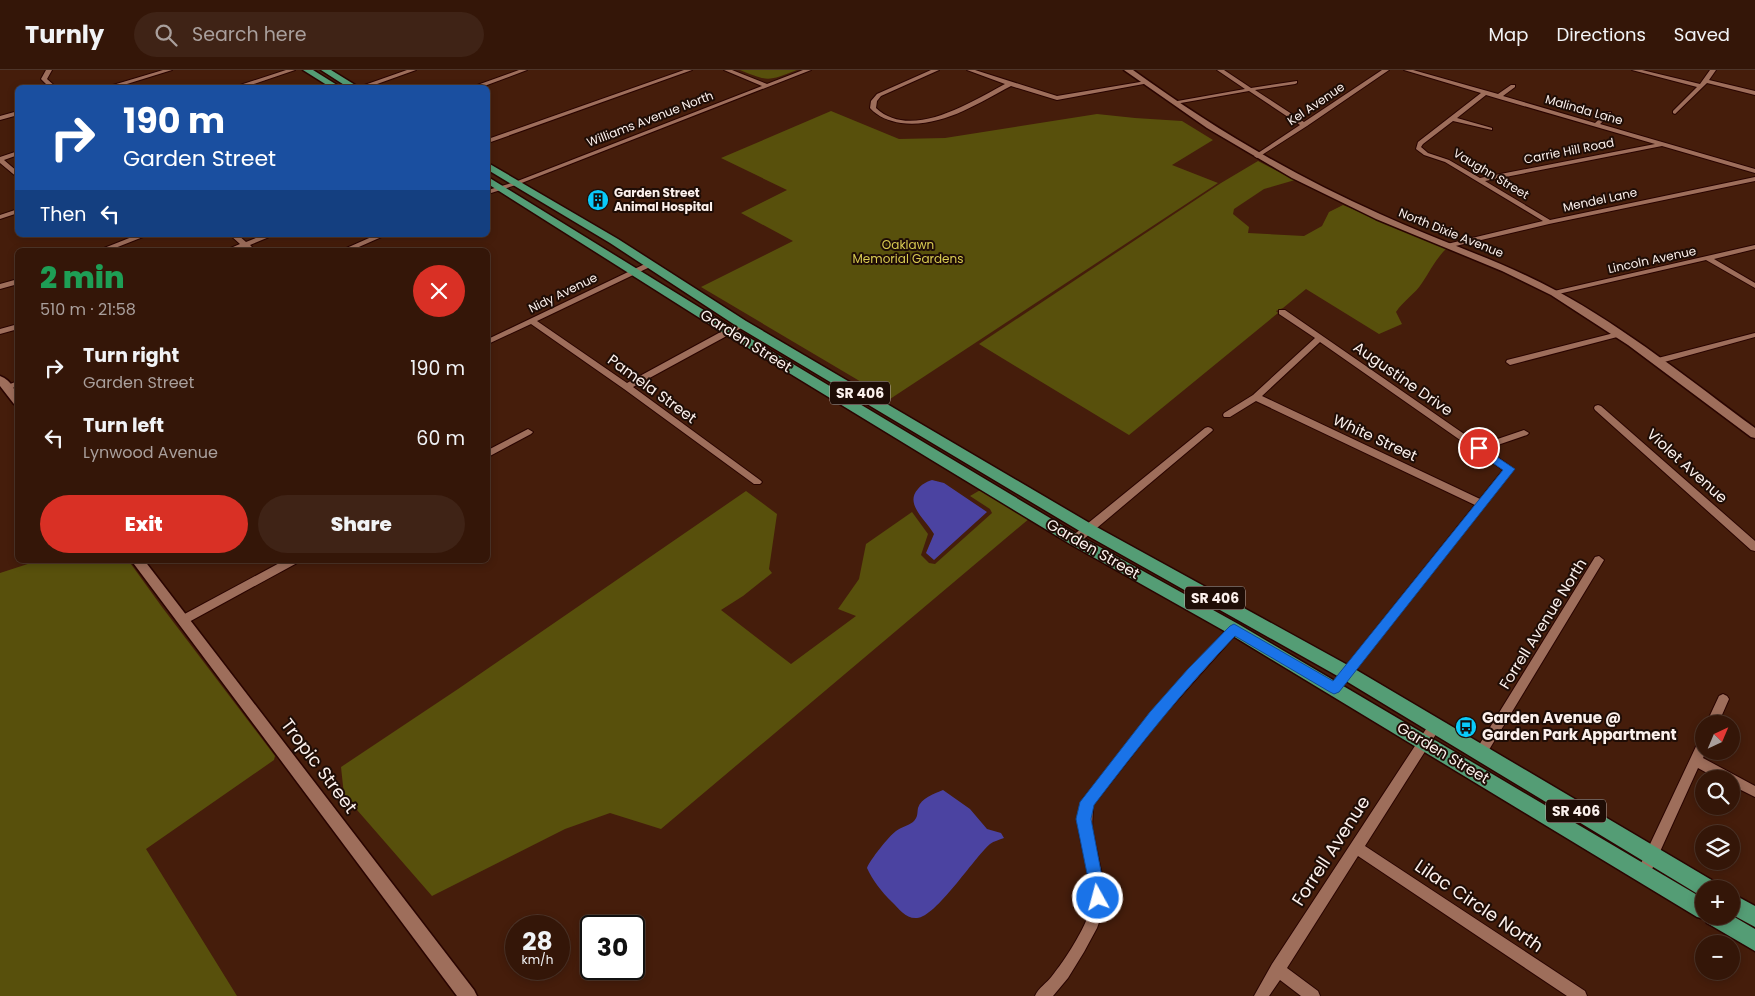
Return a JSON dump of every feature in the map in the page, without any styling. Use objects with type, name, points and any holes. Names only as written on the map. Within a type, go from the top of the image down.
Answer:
[{"type":"main road","points":[[307,70],[331,85]]},
{"type":"main road","points":[[325,70],[352,85]]},
{"type":"main road","name":"Garden Street","points":[[490,167],[556,206],[742,324],[1088,529],[1347,673],[1429,734],[1643,874],[1695,905]]},
{"type":"main road","name":"Garden Street","points":[[490,181],[729,331],[1075,540],[1234,629],[1334,689],[1429,734],[1480,754],[1695,881]]},
{"type":"main road","points":[[544,215],[551,212],[556,206]]},
{"type":"main road","points":[[1740,908],[1755,917]]},
{"type":"main road","points":[[1729,925],[1755,941]]},
{"type":"street","points":[[48,70],[44,79],[51,85]]},
{"type":"street","points":[[116,85],[168,70]]},
{"type":"street","points":[[244,85],[292,70]]},
{"type":"street","points":[[367,85],[413,70]]},
{"type":"street","points":[[481,85],[524,70]]},
{"type":"street","points":[[490,140],[689,70]]},
{"type":"street","points":[[728,70],[767,86]]},
{"type":"street","name":"Williams Avenue North","points":[[490,191],[517,183],[808,70]]},
{"type":"street","points":[[936,70],[879,95],[874,101],[873,108],[885,116],[917,124],[947,115],[1010,84]]},
{"type":"street","points":[[970,70],[1057,98],[1146,83]]},
{"type":"street","name":"North Dixie Avenue","points":[[1128,70],[1230,141],[1257,156],[1355,207],[1508,270],[1554,293],[1618,334],[1755,434]]},
{"type":"street","points":[[1220,70],[1305,125]]},
{"type":"street","name":"Kel Avenue","points":[[1257,156],[1386,70]]},
{"type":"street","name":"Malinda Lane","points":[[1407,70],[1755,172]]},
{"type":"street","points":[[1635,70],[1700,86]]},
{"type":"street","points":[[1675,112],[1706,81],[1713,70]]},
{"type":"street","points":[[1706,81],[1755,93]]},
{"type":"street","points":[[1175,102],[1295,82]]},
{"type":"street","points":[[1498,97],[1513,86]]},
{"type":"street","name":"Vaughn Street","points":[[1485,93],[1420,144],[1418,148],[1426,154],[1442,159],[1549,222]]},
{"type":"street","points":[[1596,125],[1609,113]]},
{"type":"street","points":[[0,118],[15,114]]},
{"type":"street","points":[[1454,118],[1490,129]]},
{"type":"street","name":"Carrie Hill Road","points":[[1479,180],[1663,144]]},
{"type":"street","points":[[15,154],[0,159],[15,173]]},
{"type":"street","name":"Mendel Lane","points":[[1450,246],[1549,222],[1755,180]]},
{"type":"street","points":[[0,217],[15,212]]},
{"type":"street","points":[[108,248],[139,237]]},
{"type":"street","points":[[236,237],[248,247],[266,237]]},
{"type":"street","points":[[351,248],[377,237]]},
{"type":"street","name":"Lincoln Avenue","points":[[1554,293],[1755,247]]},
{"type":"street","points":[[1709,259],[1755,286]]},
{"type":"street","name":"Nidy Avenue","points":[[490,341],[649,264]]},
{"type":"street","points":[[0,287],[15,282]]},
{"type":"street","points":[[682,301],[697,294]]},
{"type":"street","name":"Augustine Drive","points":[[1282,312],[1509,469],[1482,504]]},
{"type":"street","name":"Pamela Street","points":[[530,321],[627,387],[756,482]]},
{"type":"street","points":[[627,387],[742,324]]},
{"type":"street","points":[[0,332],[15,327]]},
{"type":"street","points":[[1510,362],[1618,334]]},
{"type":"street","points":[[1656,362],[1755,335]]},
{"type":"street","points":[[1227,415],[1256,398],[1320,338]]},
{"type":"street","points":[[805,377],[818,369]]},
{"type":"street","points":[[3,383],[15,398]]},
{"type":"street","name":"White Street","points":[[1256,398],[1482,504]]},
{"type":"street","name":"Violet Avenue","points":[[1598,408],[1755,547]]},
{"type":"street","points":[[1075,540],[1208,430]]},
{"type":"street","points":[[490,453],[528,432]]},
{"type":"street","points":[[1479,448],[1524,433]]},
{"type":"street","points":[[935,456],[949,446]]},
{"type":"street","points":[[1334,689],[1482,504]]},
{"type":"street","name":"Forrell Avenue North","points":[[1480,754],[1599,560]]},
{"type":"street","name":"Tropic Street","points":[[140,563],[468,996]]},
{"type":"street","points":[[183,620],[288,563]]},
{"type":"street","points":[[1042,996],[1050,990],[1069,966],[1088,933],[1095,914],[1098,898],[1096,878],[1083,819],[1087,802],[1192,672],[1234,629]]},
{"type":"street","points":[[1716,715],[1723,699]]},
{"type":"street","name":"Forrell Avenue","points":[[1261,996],[1429,734]]},
{"type":"street","points":[[1643,874],[1695,760],[1714,770]]},
{"type":"street","points":[[1740,784],[1755,792]]},
{"type":"street","name":"Lilac Circle North","points":[[1356,847],[1580,996]]},
{"type":"street","points":[[1277,969],[1314,996]]},
{"type":"green space","points":[[740,70],[797,70],[768,79]]},
{"type":"green space","name":"Oaklawn Memorial Gardens","points":[[831,111],[899,139],[945,138],[1097,114],[1182,121],[1213,140],[1172,165],[1218,183],[890,399],[701,287],[793,241],[741,213],[787,190],[721,158]]},
{"type":"green space","points":[[1258,161],[1295,180],[1264,189],[1234,209],[1233,214],[1249,227],[1248,233],[1304,236],[1322,226],[1329,212],[1343,205],[1447,248],[1419,287],[1396,312],[1402,324],[1379,334],[1306,289],[1283,308],[1276,311],[1278,313],[1129,435],[979,344],[1221,183]]},
{"type":"green space","points":[[982,489],[1030,518],[661,829],[610,813],[565,829],[432,896],[344,795],[341,767],[746,491],[777,514],[769,569],[772,573],[743,596],[721,610],[791,664],[856,616],[838,609],[859,579],[866,544],[912,512],[928,534],[921,555],[929,563],[935,564],[992,513],[990,509],[970,496]]},
{"type":"green space","points":[[31,563],[130,563],[275,756],[274,760],[146,849],[237,996],[0,996],[0,573]]},
{"type":"shaded area","points":[[932,480],[944,483],[987,512],[934,560],[926,553],[934,534],[918,512],[913,500],[920,487]]},
{"type":"shaded area","points":[[943,790],[970,809],[987,829],[1001,833],[1004,838],[990,844],[983,851],[934,908],[917,918],[909,917],[881,890],[867,868],[893,834],[915,820],[918,808],[922,802]]},
{"type":"place","name":"Garden Street Animal Hospital","points":[[598,200]]},
{"type":"place","name":"Garden Avenue @ Garden Park Appartment","points":[[1466,727]]},
{"type":"route","points":[[1098,898],[1094,865],[1090,855],[1083,819],[1087,802],[1192,672],[1234,629],[1334,689],[1509,469],[1479,448]]}]
